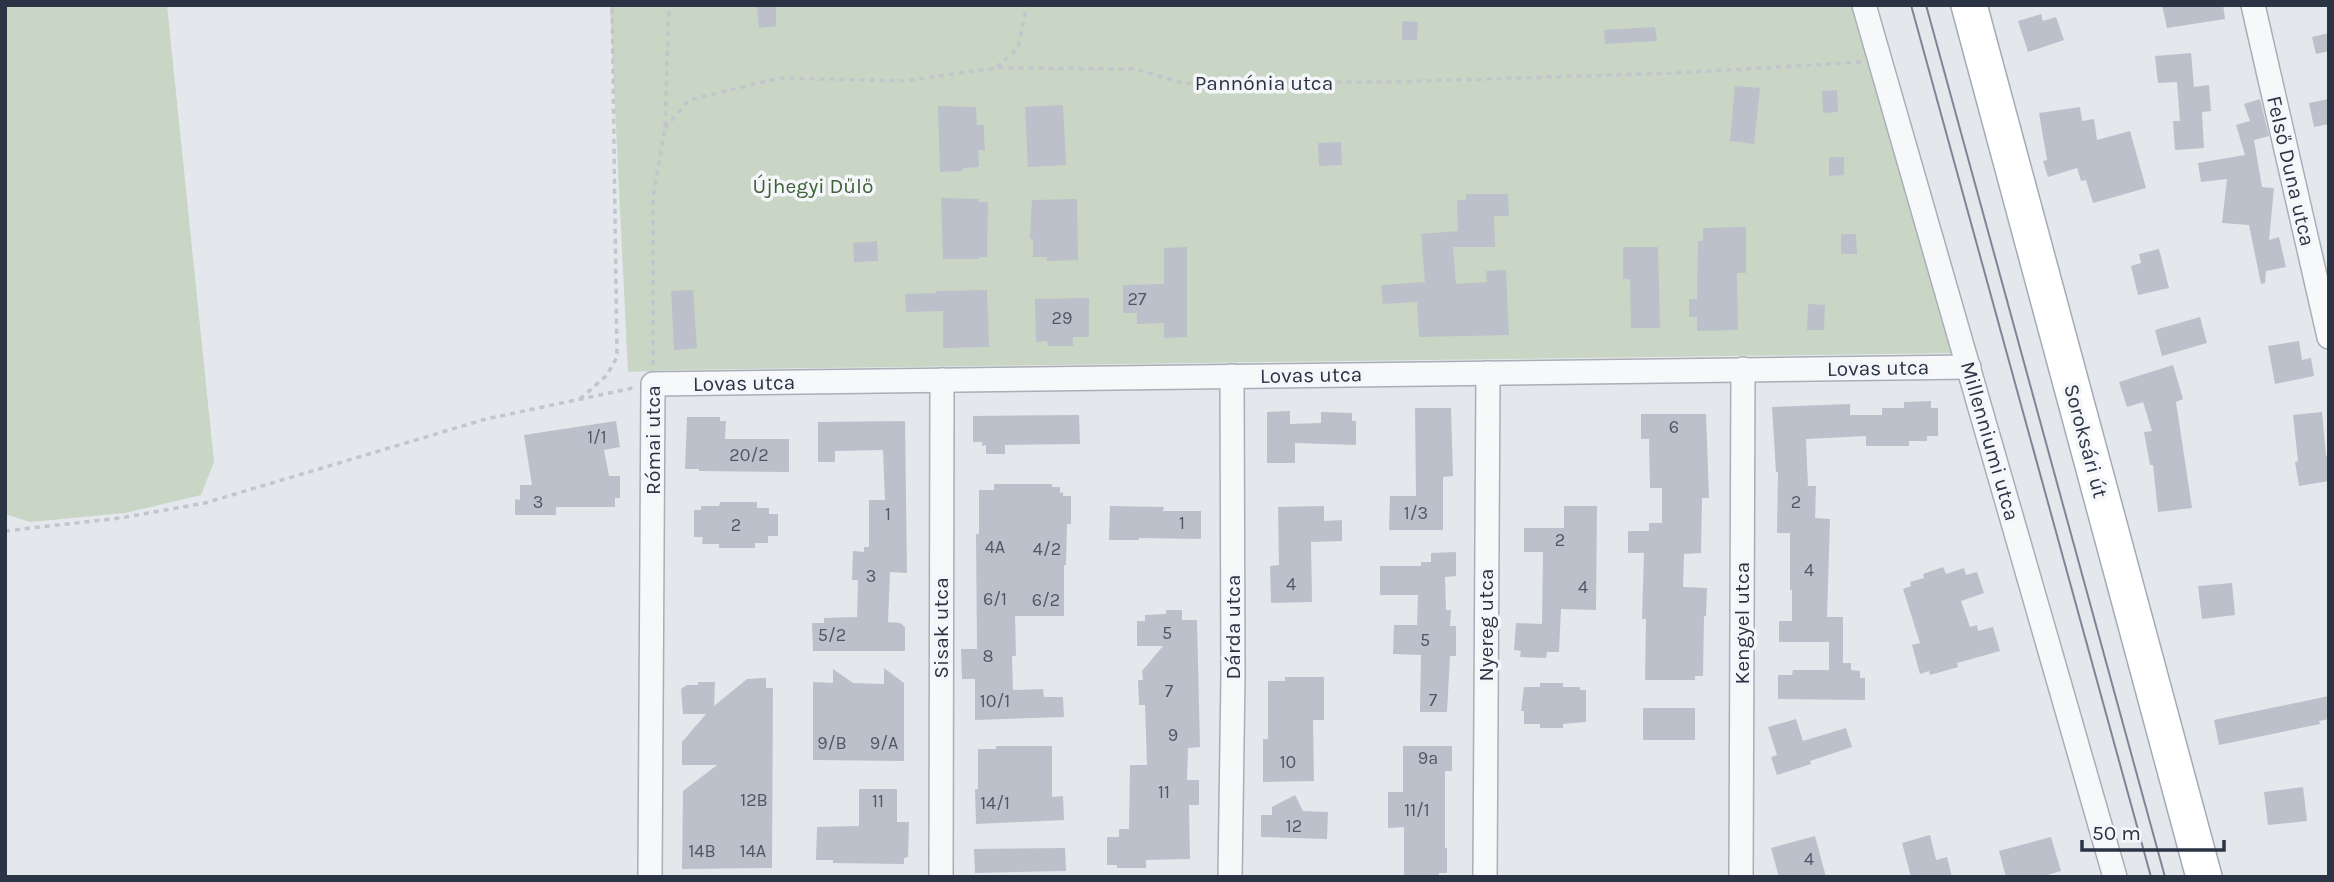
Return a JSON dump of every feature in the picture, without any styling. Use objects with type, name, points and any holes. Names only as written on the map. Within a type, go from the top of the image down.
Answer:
[{"type":"main road","name":"Soroksári út","points":[[1969,5],[2204,877]]},
{"type":"street","name":"Millenniumi utca","points":[[1864,5],[2115,877]]},
{"type":"street","name":"Felső Duna utca","points":[[2253,5],[2329,335]]},
{"type":"street","name":"Lovas utca","points":[[653,384],[1969,366]]},
{"type":"street","name":"Kengyel utca","points":[[1741,877],[1743,369]]},
{"type":"street","name":"Nyereg utca","points":[[1485,877],[1488,373]]},
{"type":"street","name":"Dárda utca","points":[[1230,877],[1233,676],[1232,376]]},
{"type":"street","name":"Sisak utca","points":[[941,877],[942,380]]},
{"type":"street","name":"Római utca","points":[[650,877],[653,384]]},
{"type":"path","points":[[578,400],[607,375],[617,357],[612,5]]},
{"type":"path","name":"Római utca","points":[[653,384],[653,197],[665,128],[668,5]]},
{"type":"path","points":[[996,68],[1018,48],[1027,5]]},
{"type":"path","name":"Pannónia utca","points":[[665,128],[689,100],[780,78],[904,81],[996,68],[1135,69],[1184,83],[1392,82],[1677,73],[1881,61]]},
{"type":"path","points":[[5,531],[120,518],[205,503],[486,419],[653,384]]},
{"type":"green space","points":[[5,5],[167,5],[214,462],[201,495],[125,513],[30,522],[5,514]]},
{"type":"green space","name":"Újhegyi Dűlő","points":[[610,5],[1854,5],[1957,353],[628,372]]},
{"type":"building","points":[[757,5],[776,5],[776,26],[759,28]]},
{"type":"building","points":[[2162,5],[2223,5],[2225,19],[2167,28]]},
{"type":"building","points":[[2041,14],[2043,21],[2056,17],[2064,40],[2028,52],[2018,21]]},
{"type":"building","points":[[1402,21],[1418,22],[1417,40],[1402,40]]},
{"type":"building","points":[[1655,27],[1657,41],[1605,44],[1604,30]]},
{"type":"building","points":[[2329,33],[2329,51],[2316,54],[2312,37]]},
{"type":"building","points":[[2191,53],[2194,87],[2209,85],[2211,111],[2202,112],[2204,148],[2175,150],[2173,121],[2180,121],[2177,82],[2158,83],[2155,56]]},
{"type":"building","points":[[1735,86],[1760,88],[1754,144],[1730,141]]},
{"type":"building","points":[[1837,90],[1838,112],[1823,113],[1822,91]]},
{"type":"building","points":[[2260,99],[2269,136],[2254,140],[2262,187],[2274,188],[2269,240],[2279,237],[2286,267],[2266,271],[2265,283],[2261,284],[2249,225],[2222,223],[2227,179],[2201,182],[2198,163],[2245,155],[2236,125],[2250,121],[2244,104]]},
{"type":"building","points":[[2329,99],[2329,124],[2314,127],[2309,103]]},
{"type":"building","points":[[1063,105],[1066,165],[1028,167],[1025,107]]},
{"type":"building","points":[[938,106],[976,107],[977,125],[984,125],[985,150],[978,150],[979,167],[940,172]]},
{"type":"building","points":[[2080,107],[2082,121],[2094,119],[2097,140],[2130,131],[2146,188],[2093,203],[2086,180],[2081,181],[2077,168],[2048,177],[2043,161],[2047,160],[2039,113]]},
{"type":"building","points":[[1341,142],[1342,165],[1319,166],[1318,143]]},
{"type":"building","points":[[1829,157],[1844,157],[1844,175],[1829,176]]},
{"type":"building","points":[[1466,194],[1508,194],[1509,216],[1494,216],[1495,247],[1453,247],[1456,284],[1487,282],[1486,271],[1506,270],[1509,335],[1419,337],[1417,302],[1383,304],[1381,285],[1425,282],[1421,234],[1458,231],[1457,200],[1466,200]]},
{"type":"building","points":[[941,198],[979,199],[979,202],[988,202],[987,257],[943,259]]},
{"type":"building","points":[[1077,199],[1078,260],[1047,261],[1047,257],[1033,257],[1033,239],[1030,239],[1032,200]]},
{"type":"building","points":[[1746,227],[1746,273],[1737,273],[1738,330],[1697,331],[1697,317],[1689,317],[1689,299],[1697,299],[1698,241],[1703,241],[1703,228]]},
{"type":"building","points":[[1841,234],[1856,234],[1857,254],[1841,254]]},
{"type":"building","points":[[877,241],[878,261],[854,262],[853,243]]},
{"type":"building","points":[[1187,247],[1187,337],[1164,338],[1164,323],[1137,324],[1137,313],[1123,313],[1123,285],[1164,284],[1164,248]]},
{"type":"building","points":[[1623,247],[1658,247],[1660,328],[1631,328],[1630,279],[1623,279]]},
{"type":"building","points":[[2159,249],[2169,288],[2138,295],[2131,266],[2141,263],[2139,254]]},
{"type":"building","points":[[693,290],[697,348],[674,350],[671,291]]},
{"type":"building","points":[[987,290],[989,347],[943,348],[943,311],[906,312],[905,294]]},
{"type":"building","points":[[1089,298],[1089,337],[1073,337],[1073,346],[1048,346],[1047,341],[1036,342],[1035,299]]},
{"type":"building","points":[[1808,304],[1825,305],[1824,330],[1807,330]]},
{"type":"building","points":[[2200,317],[2207,343],[2162,356],[2155,330]]},
{"type":"building","points":[[2299,341],[2302,360],[2311,358],[2314,376],[2275,384],[2268,346]]},
{"type":"building","points":[[2173,365],[2183,399],[2176,402],[2192,508],[2158,512],[2153,465],[2150,465],[2144,432],[2152,431],[2143,402],[2127,407],[2119,382]]},
{"type":"building","points":[[1931,401],[1931,408],[1938,408],[1938,436],[1927,436],[1927,441],[1909,441],[1909,446],[1866,446],[1866,436],[1806,439],[1808,486],[1816,486],[1815,518],[1830,519],[1827,617],[1843,617],[1843,663],[1851,663],[1851,670],[1860,671],[1860,678],[1865,678],[1865,700],[1778,699],[1778,675],[1792,675],[1793,670],[1829,670],[1829,642],[1779,642],[1779,621],[1792,621],[1792,590],[1790,533],[1777,533],[1778,472],[1772,407],[1850,404],[1850,415],[1882,415],[1882,408],[1904,408],[1904,402]]},
{"type":"building","points":[[1415,408],[1451,408],[1453,476],[1443,477],[1443,530],[1389,530],[1390,496],[1416,496]]},
{"type":"building","points":[[1290,411],[1290,424],[1321,423],[1321,412],[1352,413],[1352,421],[1356,421],[1356,445],[1295,443],[1295,463],[1267,463],[1267,412]]},
{"type":"building","points":[[2322,412],[2326,456],[2329,456],[2329,481],[2299,486],[2293,415]]},
{"type":"building","points":[[1641,414],[1706,414],[1709,498],[1702,498],[1701,553],[1684,554],[1683,587],[1707,588],[1703,676],[1695,676],[1695,680],[1645,680],[1646,619],[1642,619],[1644,553],[1628,553],[1628,531],[1649,531],[1649,523],[1662,523],[1662,488],[1650,488],[1649,439],[1641,439]]},
{"type":"building","points":[[1079,415],[1080,444],[1005,445],[1005,454],[986,454],[986,445],[973,442],[973,416]]},
{"type":"building","points":[[687,417],[720,417],[720,421],[726,421],[725,439],[789,439],[789,472],[685,469]]},
{"type":"building","points":[[616,421],[620,447],[604,450],[609,476],[620,476],[620,498],[615,498],[615,507],[556,507],[556,515],[515,515],[515,499],[520,500],[520,485],[532,485],[524,435]]},
{"type":"building","points":[[905,421],[907,573],[890,572],[888,622],[900,623],[905,627],[905,651],[813,651],[812,623],[824,623],[824,618],[857,617],[858,580],[852,580],[853,551],[864,552],[864,547],[869,547],[869,500],[885,500],[883,450],[835,451],[835,462],[818,462],[818,422]]},
{"type":"building","points":[[994,484],[1052,484],[1052,487],[1060,487],[1063,496],[1071,496],[1071,524],[1067,524],[1064,565],[1064,616],[1015,616],[1016,656],[1012,656],[1013,690],[1043,689],[1044,697],[1063,697],[1064,717],[975,720],[975,679],[962,679],[961,649],[977,649],[976,534],[979,534],[979,490],[994,490]]},
{"type":"building","points":[[720,502],[757,502],[757,508],[769,508],[769,514],[778,514],[778,536],[768,536],[768,543],[755,543],[755,548],[719,548],[719,544],[702,544],[703,537],[694,537],[694,510],[701,510],[701,506],[719,506]]},
{"type":"building","points":[[1110,506],[1201,511],[1201,539],[1109,540]]},
{"type":"building","points":[[1324,506],[1324,521],[1342,520],[1342,541],[1311,542],[1312,602],[1271,603],[1270,566],[1279,565],[1278,507]]},
{"type":"building","points":[[1564,506],[1597,506],[1596,610],[1561,609],[1559,652],[1547,652],[1546,658],[1520,657],[1521,651],[1514,650],[1516,623],[1542,624],[1543,552],[1524,552],[1524,528],[1564,528]]},
{"type":"building","points":[[1456,552],[1456,576],[1445,577],[1446,610],[1451,610],[1450,626],[1456,626],[1456,656],[1450,656],[1447,712],[1420,712],[1421,655],[1393,654],[1394,625],[1417,625],[1418,595],[1380,595],[1380,566],[1421,566],[1421,562],[1431,562],[1431,553]]},
{"type":"building","points":[[1943,567],[1946,574],[1964,568],[1966,575],[1977,572],[1984,593],[1961,601],[1970,627],[1977,625],[1978,631],[1993,627],[2000,651],[1957,663],[1958,667],[1930,675],[1929,671],[1920,674],[1912,645],[1920,643],[1903,589],[1911,586],[1910,582],[1924,578],[1923,574]]},
{"type":"building","points":[[2232,583],[2235,615],[2202,619],[2198,586]]},
{"type":"building","points":[[1166,610],[1182,610],[1182,620],[1197,620],[1200,747],[1188,748],[1187,780],[1199,780],[1199,805],[1189,805],[1190,859],[1146,860],[1146,868],[1117,868],[1117,865],[1107,865],[1107,837],[1119,837],[1119,829],[1129,829],[1130,765],[1147,765],[1145,705],[1139,705],[1138,680],[1143,680],[1142,671],[1163,646],[1137,646],[1137,621],[1145,621],[1145,615],[1166,614]]},
{"type":"building","points":[[884,668],[904,683],[904,761],[813,760],[813,682],[833,683],[833,669],[853,683],[884,684]]},
{"type":"building","points":[[1285,677],[1324,677],[1324,720],[1313,720],[1314,781],[1263,782],[1263,739],[1268,739],[1268,681],[1285,681]]},
{"type":"building","points":[[766,678],[766,688],[773,688],[772,868],[682,869],[683,791],[717,765],[682,765],[682,742],[706,714],[683,714],[681,689],[687,685],[698,685],[698,682],[715,682],[714,706],[747,679]]},
{"type":"building","points":[[1540,683],[1563,683],[1563,687],[1580,687],[1580,690],[1586,690],[1586,722],[1563,724],[1563,728],[1540,728],[1540,724],[1524,724],[1524,711],[1521,711],[1524,687],[1540,687]]},
{"type":"building","points":[[2329,696],[2329,719],[2319,721],[2320,724],[2219,745],[2214,720]]},
{"type":"building","points":[[1643,708],[1695,708],[1695,740],[1643,740]]},
{"type":"building","points":[[1796,719],[1803,741],[1846,728],[1852,747],[1777,775],[1771,757],[1777,755],[1768,727]]},
{"type":"building","points":[[996,746],[1052,746],[1052,797],[1063,796],[1064,820],[976,824],[978,749],[996,749]]},
{"type":"building","points":[[1403,746],[1452,746],[1452,771],[1445,771],[1447,873],[1439,873],[1439,877],[1404,877],[1404,827],[1388,828],[1388,792],[1403,792]]},
{"type":"building","points":[[2303,787],[2307,821],[2268,825],[2264,792]]},
{"type":"building","points":[[859,789],[897,789],[897,822],[909,822],[908,857],[904,858],[904,864],[833,863],[833,860],[816,860],[817,827],[859,826]]},
{"type":"building","points":[[1295,795],[1303,811],[1328,812],[1327,839],[1261,837],[1261,815],[1272,815],[1272,807]]},
{"type":"building","points":[[1930,835],[1936,860],[1947,857],[1952,877],[1911,877],[1902,843]]},
{"type":"building","points":[[1815,836],[1826,877],[1779,877],[1771,848]]},
{"type":"building","points":[[2051,837],[2061,871],[2040,877],[2006,877],[1999,851]]},
{"type":"building","points":[[1065,848],[1066,871],[975,873],[974,849]]},
{"type":"tram line","points":[[1911,5],[2151,877]]},
{"type":"tram line","points":[[1926,5],[2165,877]]}]
